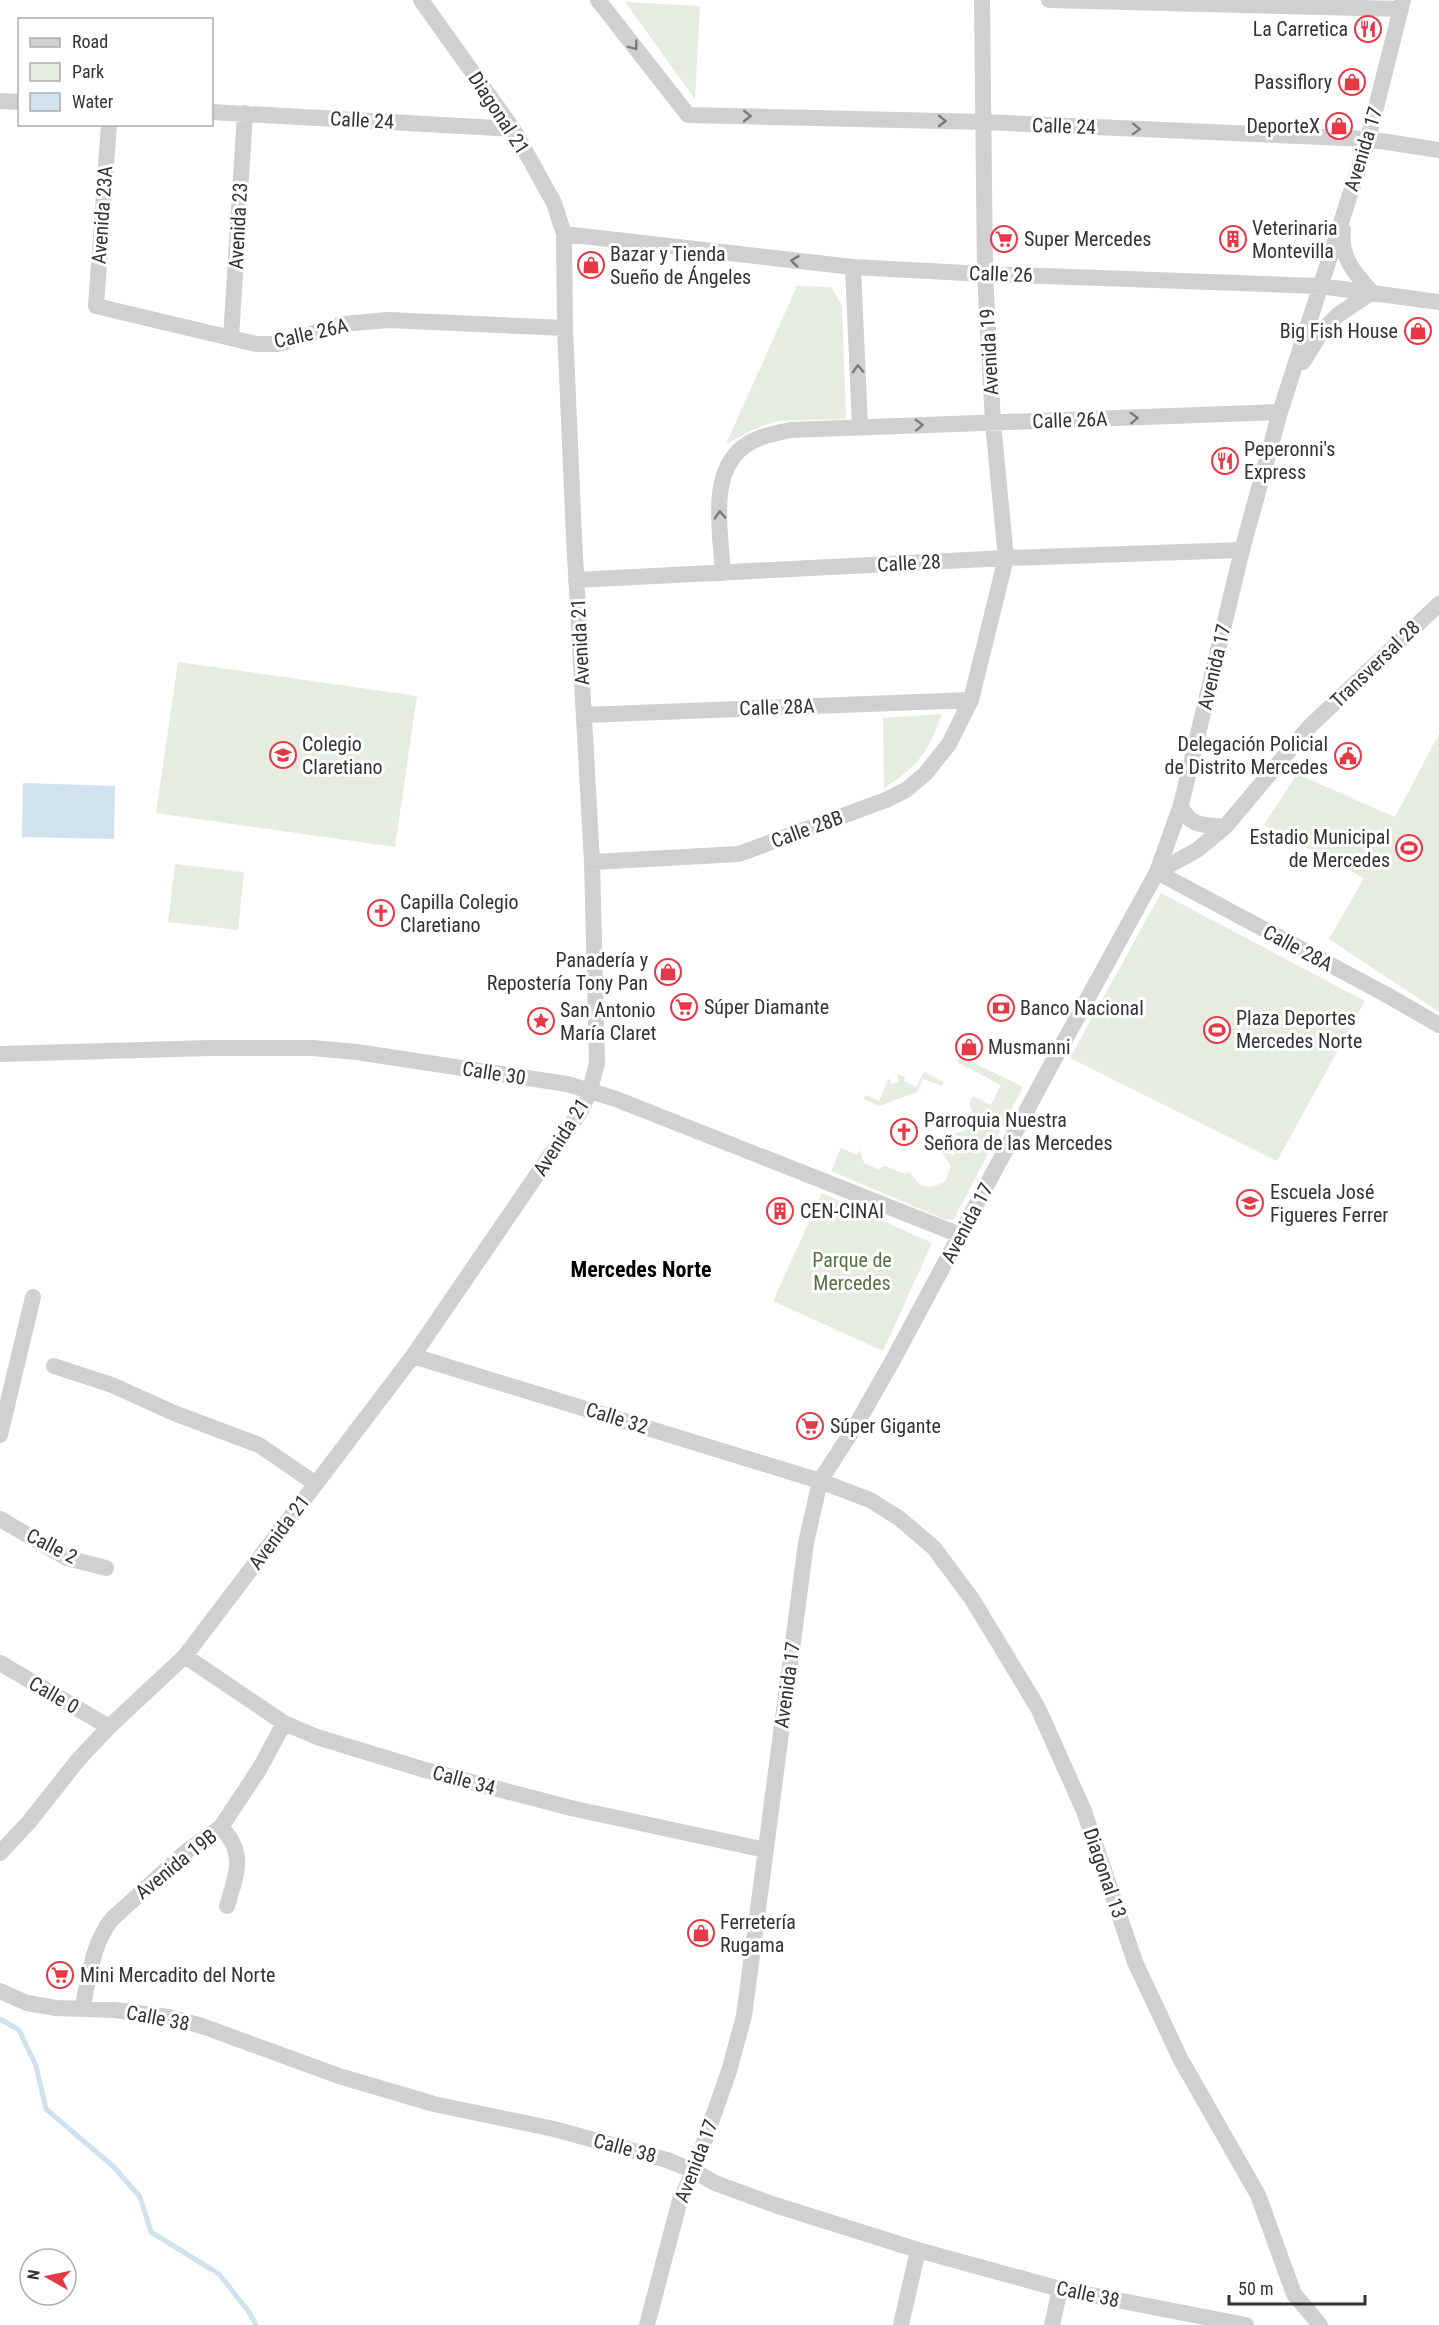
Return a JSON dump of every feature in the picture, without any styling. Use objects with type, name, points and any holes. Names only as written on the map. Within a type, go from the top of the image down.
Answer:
[{"type":"street","name":"Diagonal 21","points":[[421,0],[513,129],[554,203],[564,234]]},
{"type":"street","name":"Calle 24","points":[[598,0],[688,115],[983,122],[1368,139],[1439,150]]},
{"type":"street","name":"Avenida 19","points":[[970,700],[1006,558],[993,423],[985,274],[982,0]]},
{"type":"street","points":[[1049,0],[1402,4]]},
{"type":"street","name":"Avenida 17","points":[[646,2325],[680,2200],[694,2171],[729,2071],[744,2016],[806,1543],[820,1481],[877,1388],[1157,872],[1181,805],[1242,550],[1280,412],[1368,139],[1402,4]]},
{"type":"street","points":[[0,101],[18,102]]},
{"type":"street","name":"Calle 24","points":[[213,112],[513,129]]},
{"type":"street","name":"Avenida 23","points":[[231,338],[245,113]]},
{"type":"street","name":"Avenida 23A","points":[[96,306],[109,126]]},
{"type":"street","points":[[1291,380],[1322,331],[1338,315],[1372,292],[1353,271],[1345,258],[1342,239],[1344,211]]},
{"type":"street","name":"Calle 26","points":[[564,234],[853,267],[1320,286],[1439,302]]},
{"type":"street","name":"Avenida 21","points":[[0,1853],[109,1727],[185,1656],[413,1356],[582,1109],[590,1090],[597,1063],[592,862],[576,580],[565,328],[564,234]]},
{"type":"street","points":[[853,267],[860,427]]},
{"type":"street","name":"Calle 26A","points":[[96,306],[256,344],[278,344],[343,324],[388,320],[565,328]]},
{"type":"street","name":"Calle 26A","points":[[723,573],[720,507],[722,481],[730,461],[744,446],[763,436],[790,430],[1280,412]]},
{"type":"street","name":"Calle 28","points":[[576,580],[1006,558],[1242,550]]},
{"type":"street","name":"Transversal 28","points":[[1157,872],[1197,850],[1225,827],[1309,727],[1439,604]]},
{"type":"street","name":"Calle 28A","points":[[584,715],[970,700]]},
{"type":"street","name":"Calle 28B","points":[[592,862],[739,854],[886,800],[906,790],[926,773],[949,744],[970,700]]},
{"type":"street","points":[[1181,805],[1184,816],[1191,822],[1225,827]]},
{"type":"street","name":"Calle 28A","points":[[1157,872],[1439,1025]]},
{"type":"street","name":"Calle 30","points":[[0,1054],[211,1048],[312,1048],[543,1080],[590,1090],[960,1235]]},
{"type":"street","points":[[0,1435],[33,1297]]},
{"type":"street","name":"Calle 32","points":[[413,1356],[820,1481]]},
{"type":"street","points":[[54,1366],[112,1385],[174,1413],[260,1445],[316,1484]]},
{"type":"street","name":"Diagonal 13","points":[[820,1481],[870,1500],[899,1518],[934,1548],[972,1599],[1038,1708],[1084,1811],[1135,1962],[1181,2060],[1258,2195],[1294,2294],[1320,2325]]},
{"type":"street","name":"Calle 2","points":[[0,1519],[67,1558],[106,1568]]},
{"type":"street","name":"Calle 34","points":[[185,1656],[284,1723],[317,1737],[424,1770],[571,1808],[765,1850]]},
{"type":"street","name":"Calle 0","points":[[0,1663],[109,1727]]},
{"type":"street","name":"Avenida 19B","points":[[82,2009],[96,1946],[102,1931],[112,1918],[180,1858],[221,1827],[260,1768],[284,1723]]},
{"type":"street","points":[[221,1827],[232,1838],[238,1860],[226,1906]]},
{"type":"street","name":"Calle 38","points":[[0,1991],[27,2003],[56,2008],[115,2010],[169,2017],[202,2026],[339,2076],[434,2104],[554,2129],[667,2160],[694,2171],[714,2183],[775,2205],[918,2250],[1060,2289],[1246,2325]]},
{"type":"street","points":[[901,2325],[918,2250]]},
{"type":"street","points":[[1052,2325],[1060,2289]]},
{"type":"green space","points":[[625,2],[700,6],[695,99]]},
{"type":"green space","points":[[797,286],[831,287],[842,306],[846,419],[778,421],[752,430],[726,444]]},
{"type":"green space","points":[[178,662],[417,696],[395,847],[156,813]]},
{"type":"green space","points":[[942,714],[932,739],[921,757],[906,772],[884,788],[883,718]]},
{"type":"green space","name":"Estadio Municipal de Mercedes","points":[[1439,734],[1439,1012],[1329,939],[1364,878],[1264,825],[1297,774],[1395,817]]},
{"type":"green space","points":[[175,864],[244,872],[238,930],[168,922]]},
{"type":"green space","name":"Plaza Deportes Mercedes Norte","points":[[1161,893],[1365,1001],[1277,1161],[1070,1058]]},
{"type":"green space","points":[[960,1056],[1023,1087],[954,1219],[946,1220],[831,1171],[841,1148],[857,1155],[860,1150],[864,1163],[878,1169],[885,1166],[905,1174],[910,1172],[921,1185],[929,1187],[945,1182],[951,1166],[940,1150],[953,1155],[961,1138],[954,1134],[965,1130],[973,1114],[969,1104],[973,1096],[991,1105],[1001,1085],[957,1062]]},
{"type":"green space","points":[[924,1072],[944,1082],[942,1086],[923,1079],[917,1092],[879,1106],[864,1099],[866,1095],[879,1101],[889,1078],[891,1084],[899,1082],[897,1074],[905,1077],[904,1081],[916,1087]]},
{"type":"green space","name":"Parque de Mercedes","points":[[822,1193],[932,1243],[883,1351],[773,1301]]},
{"type":"water","points":[[23,783],[115,786],[114,839],[22,837]]},
{"type":"waterway","points":[[0,2019],[19,2030],[36,2066],[46,2109],[115,2168],[140,2197],[151,2232],[219,2274],[249,2312],[256,2325]]},
{"type":"place","name":"La Carretica","points":[[1368,29]]},
{"type":"place","name":"Passiflory","points":[[1352,82]]},
{"type":"place","name":"DeporteX","points":[[1339,126]]},
{"type":"place","name":"Super Mercedes","points":[[1004,239]]},
{"type":"place","name":"Veterinaria Montevilla","points":[[1233,239]]},
{"type":"place","name":"Bazar y Tienda Sueño de Ángeles","points":[[591,265]]},
{"type":"place","name":"Big Fish House","points":[[1418,331]]},
{"type":"place","name":"Peperonni's Express","points":[[1225,461]]},
{"type":"place","name":"Colegio Claretiano","points":[[283,755]]},
{"type":"place","name":"Delegación Policial de Distrito Mercedes","points":[[1348,756]]},
{"type":"place","name":"Estadio Municipal de Mercedes","points":[[1409,848]]},
{"type":"place","name":"Capilla Colegio Claretiano","points":[[381,913]]},
{"type":"place","name":"Panadería y Repostería Tony Pan","points":[[668,972]]},
{"type":"place","name":"Súper Diamante","points":[[684,1007]]},
{"type":"place","name":"Banco Nacional","points":[[1001,1008]]},
{"type":"place","name":"San Antonio María Claret","points":[[541,1021]]},
{"type":"place","name":"Plaza Deportes Mercedes Norte","points":[[1217,1030]]},
{"type":"place","name":"Musmanni","points":[[969,1047]]},
{"type":"place","name":"Parroquia Nuestra Señora de las Mercedes","points":[[904,1132]]},
{"type":"place","name":"Escuela José Figueres Ferrer","points":[[1250,1203]]},
{"type":"place","name":"CEN-CINAI","points":[[780,1211]]},
{"type":"place","name":"Súper Gigante","points":[[810,1426]]},
{"type":"place","name":"Ferretería Rugama","points":[[701,1933]]},
{"type":"place","name":"Mini Mercadito del Norte","points":[[60,1975]]},
{"type":"district","name":"Mercedes Norte","points":[[641,1269]]}]
